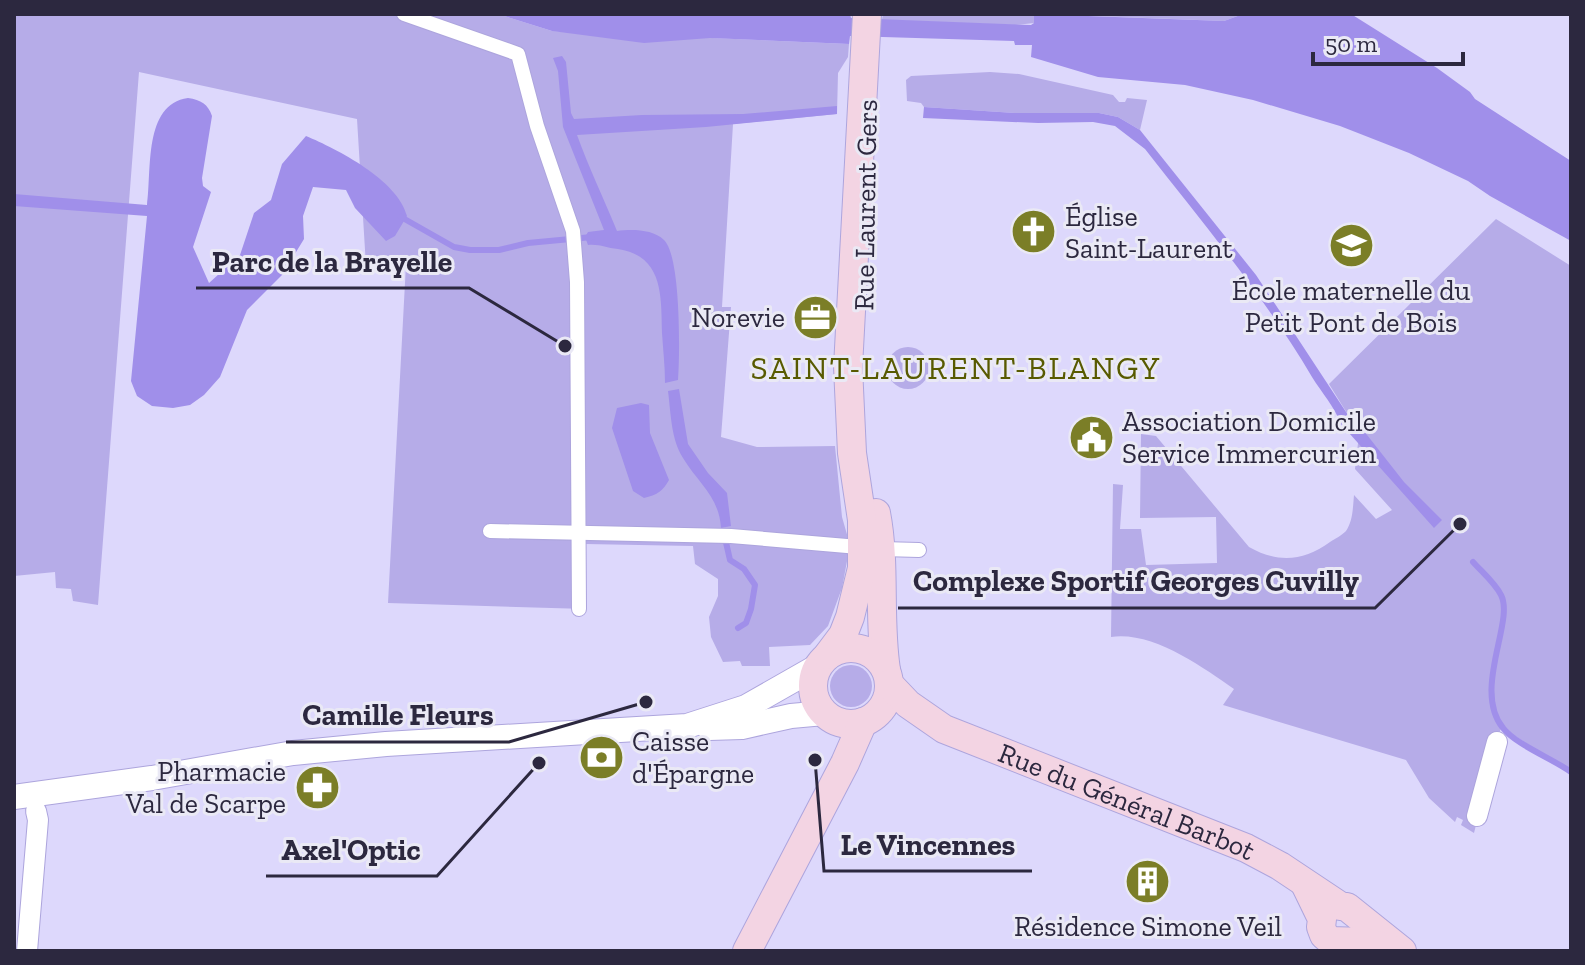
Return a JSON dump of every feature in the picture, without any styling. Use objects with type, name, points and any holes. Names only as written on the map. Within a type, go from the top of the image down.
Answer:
[{"type":"main road","name":"Rue Laurent Gers","points":[[867,14],[848,367],[849,420],[861,509],[872,548],[888,677]]},
{"type":"main road","name":"Rue Laurent Gers","points":[[823,660],[843,635],[854,607],[862,568],[872,548]]},
{"type":"main road","points":[[827,715],[848,724],[865,721],[883,708],[889,694],[888,677],[874,655],[861,648],[841,648],[823,660],[813,680],[818,705],[827,715],[839,745],[833,782]]},
{"type":"main road","name":"Rue du Général Barbot","points":[[888,677],[916,711],[944,729],[1246,848],[1305,883],[1337,929]]},
{"type":"main road","points":[[747,951],[865,721]]},
{"type":"main road","name":"Rue du Général Barbot","points":[[865,721],[944,729]]},
{"type":"main road","points":[[1337,929],[1365,942],[1401,951]]},
{"type":"street","points":[[404,14],[518,54],[537,126],[573,231],[577,282],[579,609]]},
{"type":"street","points":[[490,531],[725,537],[919,550]]},
{"type":"street","points":[[687,726],[746,707],[823,660]]},
{"type":"street","points":[[27,951],[38,820],[33,801],[304,752],[386,744],[687,726],[742,727],[791,716],[827,715]]},
{"type":"street","points":[[1477,816],[1497,742]]},
{"type":"shaded area","points":[[14,14],[498,14],[552,31],[849,44],[848,57],[838,73],[837,114],[733,124],[722,307],[731,307],[721,437],[757,447],[835,446],[842,517],[850,545],[842,588],[828,626],[810,645],[769,647],[770,666],[742,666],[740,661],[723,662],[711,637],[709,617],[718,596],[718,579],[695,564],[693,546],[585,544],[586,609],[388,603],[406,264],[366,266],[357,119],[139,72],[98,605],[73,601],[71,589],[56,588],[55,572],[14,576]]},
{"type":"shaded area","points":[[498,14],[850,14],[851,18],[1031,25],[1034,14],[1224,21],[1243,14],[1351,14],[1437,68],[1475,99],[1571,161],[1571,241],[1468,181],[1409,153],[1340,126],[1253,100],[1185,85],[1098,77],[1031,57],[1032,45],[1015,45],[1014,41],[850,36],[849,44],[710,38],[644,43],[552,31]]},
{"type":"shaded area","points":[[883,14],[1034,14],[1034,23],[882,20]]},
{"type":"shaded area","points":[[1044,14],[1243,14],[1224,21]]},
{"type":"shaded area","points":[[562,56],[566,62],[574,119],[743,114],[837,106],[837,114],[706,127],[577,135],[617,231],[635,230],[654,234],[664,240],[670,250],[678,307],[678,380],[665,383],[660,292],[652,269],[633,253],[588,245],[585,237],[588,232],[604,230],[563,127],[558,71],[553,58]]},
{"type":"shaded area","points":[[990,72],[1019,74],[1113,95],[1119,102],[1125,102],[1127,98],[1147,100],[1140,130],[1118,117],[1099,113],[1015,113],[924,107],[921,103],[907,101],[906,80],[911,76]]},
{"type":"shaded area","points":[[188,98],[203,103],[212,116],[202,178],[203,186],[211,192],[193,247],[209,283],[240,255],[254,213],[271,200],[282,164],[306,136],[334,149],[379,178],[392,190],[407,216],[395,236],[386,241],[355,208],[346,190],[313,187],[303,216],[304,239],[282,275],[247,310],[220,377],[190,405],[173,408],[152,406],[137,396],[131,381],[147,216],[14,206],[14,194],[147,205],[152,141],[157,126],[163,112],[174,103]]},
{"type":"shaded area","points":[[924,107],[1015,113],[1099,113],[1118,117],[1140,130],[1256,275],[1350,418],[1360,426],[1404,482],[1442,520],[1434,528],[1341,424],[1274,318],[1145,149],[1115,126],[1093,122],[923,118]]},
{"type":"shaded area","points":[[1496,219],[1571,266],[1571,772],[1501,727],[1474,833],[1461,825],[1463,820],[1457,817],[1455,822],[1429,798],[1406,760],[1223,705],[1234,689],[1192,661],[1160,645],[1127,637],[1111,637],[1113,484],[1123,485],[1120,529],[1141,529],[1146,565],[1217,563],[1216,517],[1140,518],[1141,434],[1156,436],[1249,547],[1270,556],[1300,557],[1320,549],[1346,531],[1354,495],[1376,519],[1392,510],[1355,469],[1360,426],[1350,418],[1329,384]]},
{"type":"shaded area","points":[[908,347],[923,353],[929,368],[923,383],[908,389],[893,383],[887,368],[893,353]]},
{"type":"shaded area","points":[[679,389],[688,444],[708,473],[727,493],[731,526],[721,528],[712,498],[676,443],[668,391]]},
{"type":"shaded area","points":[[641,403],[649,405],[650,433],[669,480],[659,492],[644,498],[633,491],[612,428],[617,408]]},
{"type":"shaded area","points":[[851,665],[866,671],[872,686],[866,701],[851,707],[836,701],[830,686],[836,671]]},
{"type":"waterway","points":[[401,217],[454,247],[470,250],[499,250],[528,243],[592,237]]},
{"type":"waterway","points":[[725,538],[730,560],[744,569],[755,585],[746,623],[738,628]]},
{"type":"waterway","points":[[1473,562],[1501,595],[1504,607],[1492,676],[1495,712],[1509,734],[1571,772]]},
{"type":"place","name":"Église Saint-Laurent","points":[[1034,232]]},
{"type":"place","name":"École maternelle du Petit Pont de Bois","points":[[1351,245]]},
{"type":"place","name":"Norevie","points":[[816,317]]},
{"type":"place","name":"Parc de la Brayelle","points":[[565,346]]},
{"type":"place","name":"Association Domicile Service Immercurien","points":[[1091,437]]},
{"type":"place","name":"Complexe Sportif Georges Cuvilly","points":[[1460,524]]},
{"type":"place","name":"Camille Fleurs","points":[[646,702]]},
{"type":"place","name":"Caisse d'Épargne","points":[[601,757]]},
{"type":"place","name":"Le Vincennes","points":[[815,760]]},
{"type":"place","name":"Axel'Optic","points":[[539,763]]},
{"type":"place","name":"Pharmacie Val de Scarpe","points":[[317,787]]},
{"type":"place","name":"Résidence Simone Veil","points":[[1148,882]]},
{"type":"district","name":"SAINT-LAURENT-BLANGY","points":[[956,368]]}]
